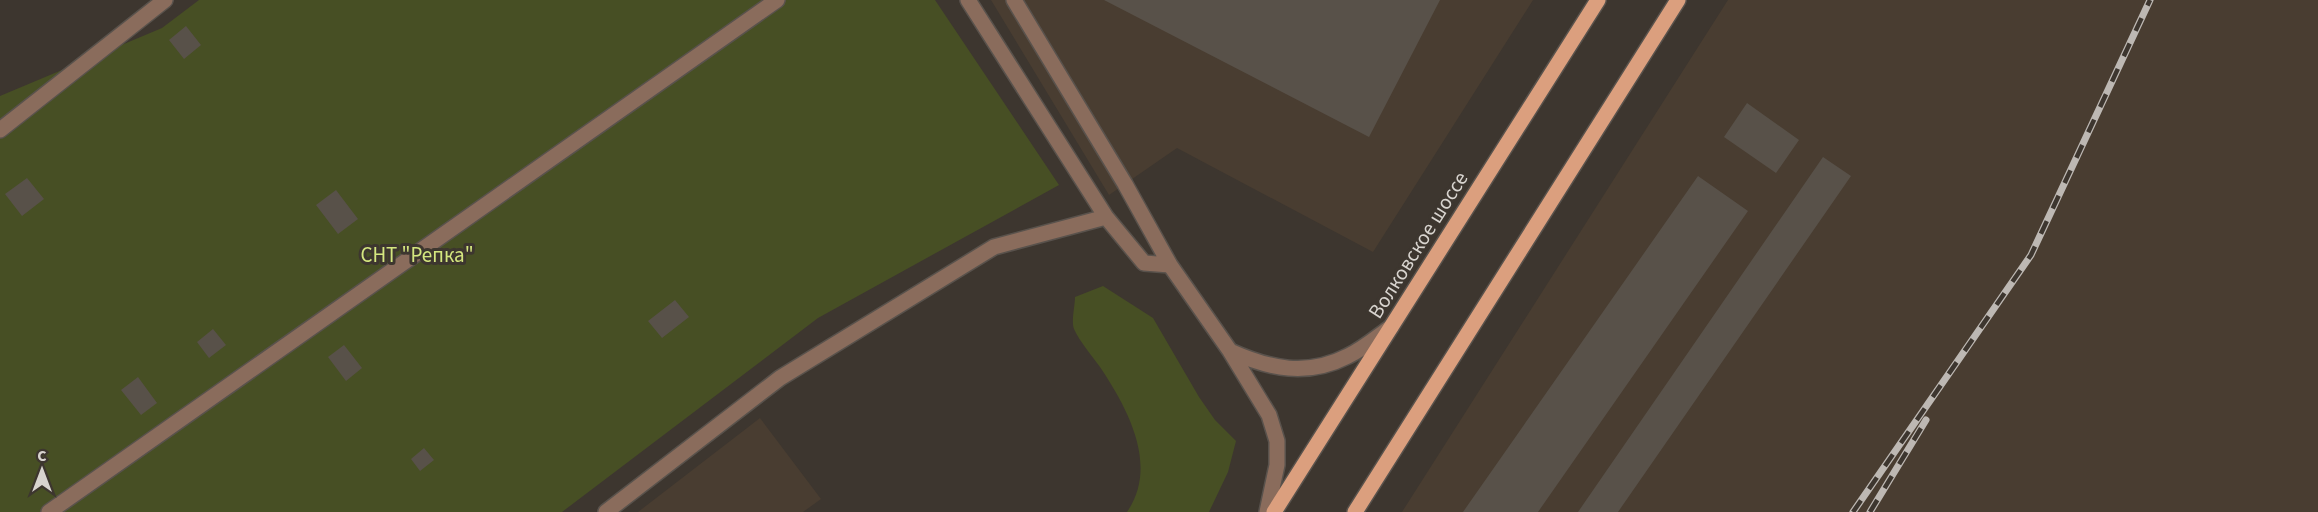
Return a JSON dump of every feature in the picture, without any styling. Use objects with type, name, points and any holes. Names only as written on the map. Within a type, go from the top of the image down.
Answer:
[{"type":"main road","name":"Волковское шоссе","points":[[1274,512],[1598,0]]},
{"type":"main road","points":[[1355,512],[1678,0]]},
{"type":"lane","points":[[0,130],[165,0]]},
{"type":"lane","points":[[48,512],[777,0]]},
{"type":"lane","points":[[968,0],[1106,217],[1144,264],[1170,265]]},
{"type":"lane","points":[[1014,0],[1125,184],[1170,265],[1230,351],[1269,415],[1277,441],[1277,465],[1267,512]]},
{"type":"lane","points":[[606,512],[780,378],[994,247],[1106,217]]},
{"type":"lane","points":[[1230,351],[1257,363],[1287,369],[1314,368],[1347,356],[1391,327]]},
{"type":"shaded area","points":[[991,0],[1533,0],[1373,252],[1177,148],[1109,195]]},
{"type":"shaded area","points":[[1728,0],[2318,0],[2318,512],[1402,512]]},
{"type":"shaded area","points":[[760,418],[821,499],[803,512],[638,512]]},
{"type":"green space","name":"СНТ \"Репка\"","points":[[199,0],[935,0],[1059,185],[818,318],[562,512],[0,512],[0,96],[162,28]]},
{"type":"green space","points":[[1103,286],[1153,318],[1199,397],[1215,420],[1236,441],[1228,472],[1209,512],[1127,512],[1136,494],[1140,476],[1140,457],[1136,438],[1111,383],[1079,339],[1073,326],[1075,297]]},
{"type":"building","points":[[1104,0],[1440,0],[1369,137]]},
{"type":"building","points":[[186,26],[201,45],[184,59],[169,40]]},
{"type":"building","points":[[1747,103],[1799,140],[1776,173],[1724,137]]},
{"type":"building","points":[[1823,157],[1851,176],[1618,512],[1578,512]]},
{"type":"building","points":[[1698,176],[1748,211],[1538,512],[1463,512]]},
{"type":"building","points":[[27,178],[44,199],[22,216],[5,194]]},
{"type":"building","points":[[336,190],[358,219],[338,234],[316,205]]},
{"type":"building","points":[[675,300],[689,317],[662,338],[648,321]]},
{"type":"building","points":[[213,329],[226,345],[209,358],[197,342]]},
{"type":"building","points":[[344,345],[362,368],[346,381],[328,357]]},
{"type":"building","points":[[138,377],[157,403],[141,415],[121,390]]},
{"type":"building","points":[[424,448],[434,460],[420,471],[411,459]]},
{"type":"railway","points":[[1853,512],[2031,255],[2150,0]]},
{"type":"railway","points":[[1870,512],[1926,420]]}]
